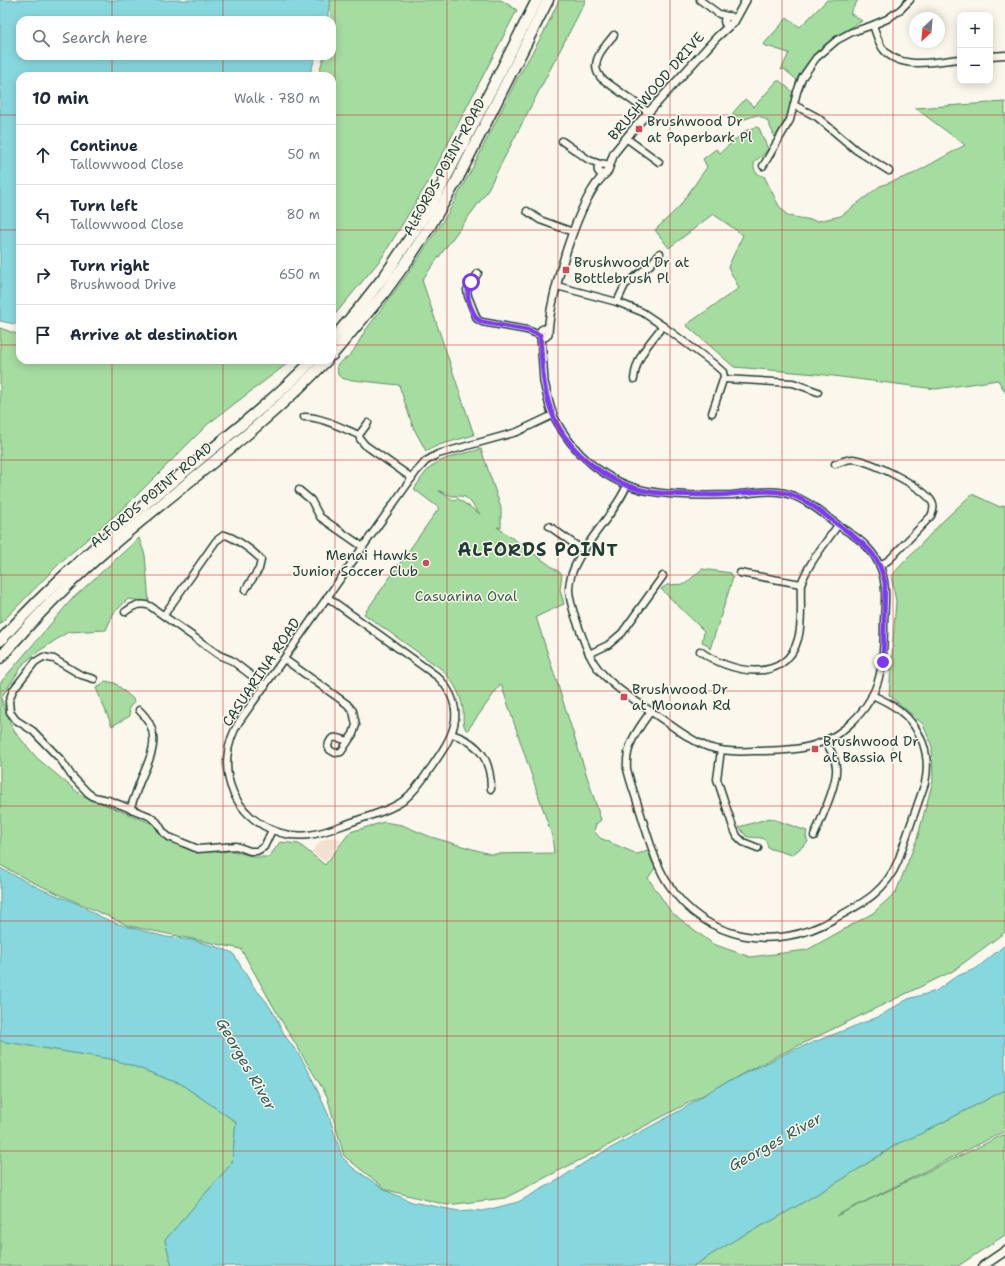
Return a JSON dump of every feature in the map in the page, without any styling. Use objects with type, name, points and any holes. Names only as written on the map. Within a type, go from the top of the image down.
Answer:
[{"type":"highway","name":"ALFORDS POINT ROAD","points":[[336,335],[365,302],[386,274],[427,213],[537,0]]},
{"type":"highway","name":"ALFORDS POINT ROAD","points":[[336,350],[380,299],[430,226],[463,168],[548,0]]},
{"type":"highway","name":"ALFORDS POINT ROAD","points":[[0,641],[28,610],[87,554],[260,410],[309,364]]},
{"type":"highway","name":"ALFORDS POINT ROAD","points":[[0,658],[42,611],[81,572],[270,414],[302,386],[323,364]]},
{"type":"main road","points":[[983,1266],[1005,1251]]},
{"type":"street","points":[[700,0],[729,20]]},
{"type":"street","points":[[763,166],[788,124],[802,78],[816,58],[837,40],[852,32],[873,26],[894,14],[910,0]]},
{"type":"street","name":"BRUSHWOOD DRIVE","points":[[627,485],[619,501],[572,570],[569,588],[572,604],[589,654],[598,669],[607,679],[650,711],[705,746],[721,750],[740,752],[792,750],[806,748],[826,741],[841,732],[862,711],[872,695],[880,676],[884,654],[885,583],[880,566],[868,548],[802,500],[791,495],[779,492],[764,491],[733,495],[666,494],[646,491],[616,481],[598,469],[574,448],[561,430],[553,415],[544,382],[542,352],[543,334],[573,232],[602,168],[648,112],[717,37],[744,3]]},
{"type":"street","points":[[873,26],[883,48],[887,53],[898,60],[910,63],[957,59]]},
{"type":"street","points":[[614,35],[599,56],[596,64],[597,71],[601,78],[648,112]]},
{"type":"street","points":[[993,56],[1005,55]]},
{"type":"street","points":[[794,105],[817,117],[856,150],[888,171]]},
{"type":"street","points":[[626,138],[659,162]]},
{"type":"street","points":[[562,141],[602,168]]},
{"type":"street","points":[[527,211],[540,220],[573,232]]},
{"type":"street","points":[[617,302],[625,286],[660,254]]},
{"type":"street","points":[[478,273],[467,290],[477,319],[482,322],[543,334]]},
{"type":"street","points":[[557,286],[617,302],[642,312],[720,369],[724,374],[724,379],[712,413]]},
{"type":"street","points":[[634,379],[639,359],[663,326]]},
{"type":"street","points":[[724,379],[792,383],[818,392]]},
{"type":"street","name":"CASUARINA ROAD","points":[[328,598],[433,673],[443,682],[450,694],[454,706],[455,718],[452,734],[446,746],[417,787],[408,797],[396,805],[316,834],[294,836],[272,830],[256,821],[240,805],[230,784],[227,763],[228,750],[234,732],[412,478],[426,462],[438,454],[517,432],[553,415]]},
{"type":"street","points":[[304,417],[327,422],[359,435],[360,439],[365,445],[412,478]]},
{"type":"street","points":[[359,435],[368,423]]},
{"type":"street","points":[[835,464],[851,459],[863,462],[908,481],[918,488],[932,502],[934,509],[931,516],[890,559],[880,566]]},
{"type":"street","points":[[299,490],[314,503],[320,517],[363,547]]},
{"type":"street","points":[[700,651],[711,658],[745,671],[763,671],[771,669],[783,662],[792,652],[798,640],[801,584],[809,567],[838,525]]},
{"type":"street","points":[[549,526],[584,551]]},
{"type":"street","points":[[164,615],[216,541],[224,535],[232,538],[261,560],[259,569],[245,590]]},
{"type":"street","points":[[740,573],[801,584]]},
{"type":"street","points":[[589,654],[608,645],[622,633],[663,576]]},
{"type":"street","points":[[124,612],[135,605],[144,604],[150,606],[219,655],[231,660],[265,686]]},
{"type":"street","points":[[94,679],[81,675],[54,659],[47,657],[40,658],[35,662],[13,690],[9,708],[16,720],[37,735],[88,793],[96,798],[108,800],[155,820],[169,837],[201,849],[232,846],[250,851],[257,851],[264,847],[272,830]]},
{"type":"street","points":[[284,659],[350,707],[355,716],[356,725],[353,734],[348,741]]},
{"type":"street","points":[[650,711],[635,733],[629,745],[627,768],[656,860],[666,880],[685,905],[717,927],[728,932],[748,937],[778,938],[800,935],[813,930],[864,902],[886,883],[898,861],[925,783],[927,772],[926,755],[919,734],[910,720],[893,706],[872,695]]},
{"type":"street","points":[[130,809],[150,761],[153,745],[151,728],[147,719],[139,710]]},
{"type":"street","points":[[452,734],[470,741],[481,753],[490,772],[491,789]]},
{"type":"street","points":[[814,836],[834,783],[836,772],[834,758],[826,741]]},
{"type":"street","points":[[721,750],[717,779],[732,827],[737,836],[743,842],[758,848]]},
{"type":"shaded area","points":[[334,836],[341,841],[325,862],[312,852],[320,841]]},
{"type":"green space","points":[[330,0],[501,0],[517,10],[427,184],[381,259],[336,313],[336,72],[319,72],[323,60],[336,60],[336,16],[331,16]]},
{"type":"green space","points":[[559,0],[586,0],[486,193],[422,280],[474,435],[439,445],[426,451],[413,427],[399,385],[344,379],[338,375],[337,365],[354,350],[365,331],[412,268],[448,213],[517,79],[544,32]]},
{"type":"green space","points":[[827,0],[858,0],[850,13],[862,21],[824,45],[809,60],[797,80],[784,69],[781,70],[789,53],[763,45],[787,18],[800,27]]},
{"type":"green space","points":[[777,81],[780,81],[793,92],[787,117],[775,137],[767,120],[757,115],[739,121],[732,114],[745,99],[754,107]]},
{"type":"green space","points":[[1005,102],[1005,392],[998,380],[936,389],[817,374],[734,367],[686,325],[739,288],[728,267],[743,235],[713,214],[669,248],[655,230],[679,207],[707,167],[703,159],[716,149],[720,153],[745,131],[756,127],[759,128],[768,149],[755,161],[755,171],[764,176],[779,206],[788,216],[818,221],[841,216],[880,186],[913,174],[965,145],[915,108]]},
{"type":"green space","points":[[0,328],[16,334],[16,364],[287,364],[208,424],[128,504],[62,561],[0,624]]},
{"type":"green space","name":"Casuarina Oval","points":[[481,449],[501,508],[501,528],[497,527],[562,574],[560,590],[564,604],[536,617],[601,820],[596,824],[594,831],[600,838],[637,854],[648,851],[655,868],[648,878],[671,912],[713,944],[750,957],[807,950],[873,913],[896,892],[917,839],[933,781],[932,747],[923,724],[889,695],[896,601],[891,576],[943,521],[972,494],[1000,507],[1005,505],[1005,932],[953,971],[779,1055],[590,1155],[505,1198],[447,1205],[387,1190],[344,1156],[327,1096],[281,1020],[241,949],[129,926],[28,880],[0,865],[0,683],[72,599],[139,538],[145,555],[149,602],[128,599],[113,614],[106,630],[68,632],[24,663],[1,698],[14,731],[37,758],[81,795],[153,824],[163,837],[198,852],[233,851],[255,857],[269,857],[280,842],[299,844],[325,865],[350,832],[384,822],[402,825],[431,837],[490,854],[554,853],[552,836],[501,684],[467,731],[463,723],[463,710],[460,698],[448,677],[440,668],[364,614],[439,508],[414,489],[428,469],[442,460]],"holes":[[[439,491],[452,496],[465,497],[480,514],[457,498],[455,501]]]},
{"type":"green space","points":[[702,569],[731,573],[733,578],[710,649],[702,642],[704,631],[661,589],[667,585],[685,584]]},
{"type":"green space","points":[[105,681],[115,683],[133,699],[134,702],[129,708],[130,716],[112,726],[96,688],[102,685]]},
{"type":"green space","points":[[770,818],[807,831],[806,836],[808,842],[792,855],[768,848],[765,840],[746,836],[739,827]]},
{"type":"green space","points":[[0,1041],[111,1059],[136,1067],[181,1084],[236,1122],[232,1163],[165,1240],[172,1266],[0,1266]]},
{"type":"green space","points":[[1005,1090],[1005,1131],[836,1216],[1005,1134],[1005,1235],[958,1266],[693,1266],[738,1238],[773,1220],[841,1180],[899,1143],[920,1134]]},
{"type":"water","points":[[0,0],[330,0],[328,16],[16,16],[16,60],[315,60],[310,72],[16,72],[16,324],[0,321]]},
{"type":"water","name":"Georges River","points":[[0,868],[41,889],[78,904],[99,916],[118,924],[166,937],[192,940],[233,953],[253,986],[266,1001],[285,1036],[300,1056],[310,1074],[329,1116],[342,1157],[353,1168],[387,1191],[412,1202],[459,1211],[483,1211],[518,1202],[558,1180],[587,1161],[681,1110],[712,1090],[791,1051],[878,1017],[908,999],[936,991],[955,977],[977,968],[1005,945],[1005,1090],[920,1134],[899,1143],[841,1180],[773,1220],[738,1238],[693,1266],[172,1266],[165,1240],[232,1163],[236,1122],[181,1084],[136,1067],[111,1059],[0,1041]]},
{"type":"place","name":"Brushwood Dr at Paperbark Pl","points":[[639,129]]},
{"type":"place","name":"Brushwood Dr at Bottlebrush Pl","points":[[566,270]]},
{"type":"place","name":"Menai Hawks Junior Soccer Club","points":[[426,563]]},
{"type":"place","name":"Brushwood Dr at Moonah Rd","points":[[624,697]]},
{"type":"place","name":"Brushwood Dr at Bassia Pl","points":[[815,749]]},
{"type":"district","name":"ALFORDS POINT","points":[[538,550]]},
{"type":"route","points":[[471,282],[467,293],[475,317],[479,321],[527,330],[541,336],[544,382],[553,415],[561,430],[574,448],[605,474],[616,481],[636,488],[666,494],[733,495],[764,491],[787,493],[809,504],[863,543],[877,559],[884,577],[883,662]]}]
